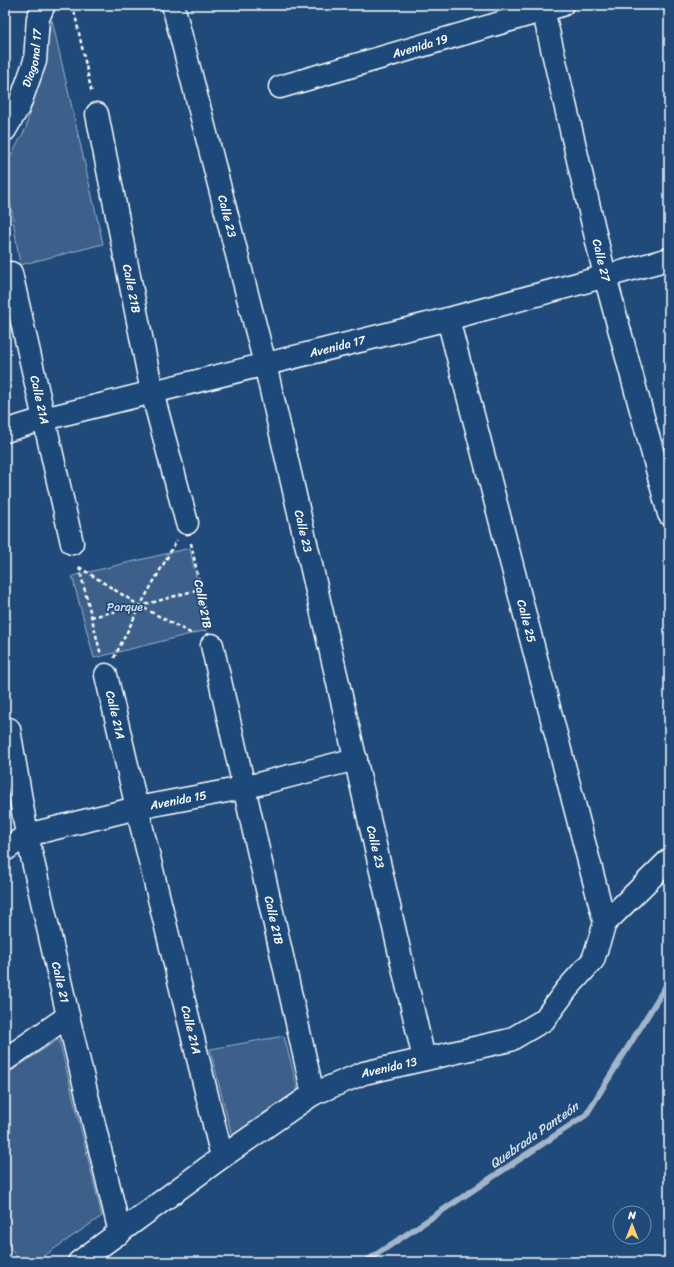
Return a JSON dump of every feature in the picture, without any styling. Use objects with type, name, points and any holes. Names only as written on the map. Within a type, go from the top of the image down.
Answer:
[{"type":"street","name":"Diagonal 17","points":[[5,130],[19,106],[35,61],[38,18],[44,5]]},
{"type":"street","name":"Calle 23","points":[[173,5],[265,364],[424,1059]]},
{"type":"street","name":"Avenida 19","points":[[280,87],[549,7]]},
{"type":"street","name":"Calle 27","points":[[549,7],[605,276],[669,514]]},
{"type":"street","name":"Calle 21B","points":[[97,114],[152,392],[187,523]]},
{"type":"street","name":"Avenida 17","points":[[5,431],[44,419],[448,319],[669,259]]},
{"type":"street","name":"Calle 21A","points":[[11,274],[72,543]]},
{"type":"street","name":"Calle 25","points":[[448,319],[604,923]]},
{"type":"street","name":"Calle 21B","points":[[212,645],[313,1094]]},
{"type":"street","name":"Calle 21A","points":[[106,675],[222,1157]]},
{"type":"street","name":"Calle 21","points":[[7,730],[27,835],[68,1016],[120,1233]]},
{"type":"street","name":"Avenida 15","points":[[5,850],[27,835],[137,808],[243,788],[356,759]]},
{"type":"street","name":"Avenida 13","points":[[79,1262],[222,1157],[313,1094],[364,1073],[510,1040],[544,1020],[567,989],[593,960],[604,923],[669,860]]},
{"type":"street","points":[[5,1060],[68,1016]]},
{"type":"path","points":[[74,5],[97,114]]},
{"type":"path","points":[[106,675],[140,606],[187,523]]},
{"type":"path","name":"Calle 21B","points":[[187,523],[212,645]]},
{"type":"path","name":"Calle 21A","points":[[72,543],[106,675]]},
{"type":"path","points":[[79,567],[140,606],[212,645]]},
{"type":"path","points":[[90,617],[140,606],[200,589]]},
{"type":"green space","points":[[52,20],[103,244],[20,265],[5,167],[26,128]]},
{"type":"green space","name":"Parque","points":[[190,548],[207,630],[94,658],[72,576]]},
{"type":"green space","points":[[284,1036],[298,1090],[232,1136],[210,1049]]},
{"type":"green space","points":[[59,1039],[102,1216],[35,1262],[19,1262],[5,1239],[5,1075]]},
{"type":"waterway","name":"Quebrada Panteón","points":[[365,1262],[586,1115],[669,981]]}]
